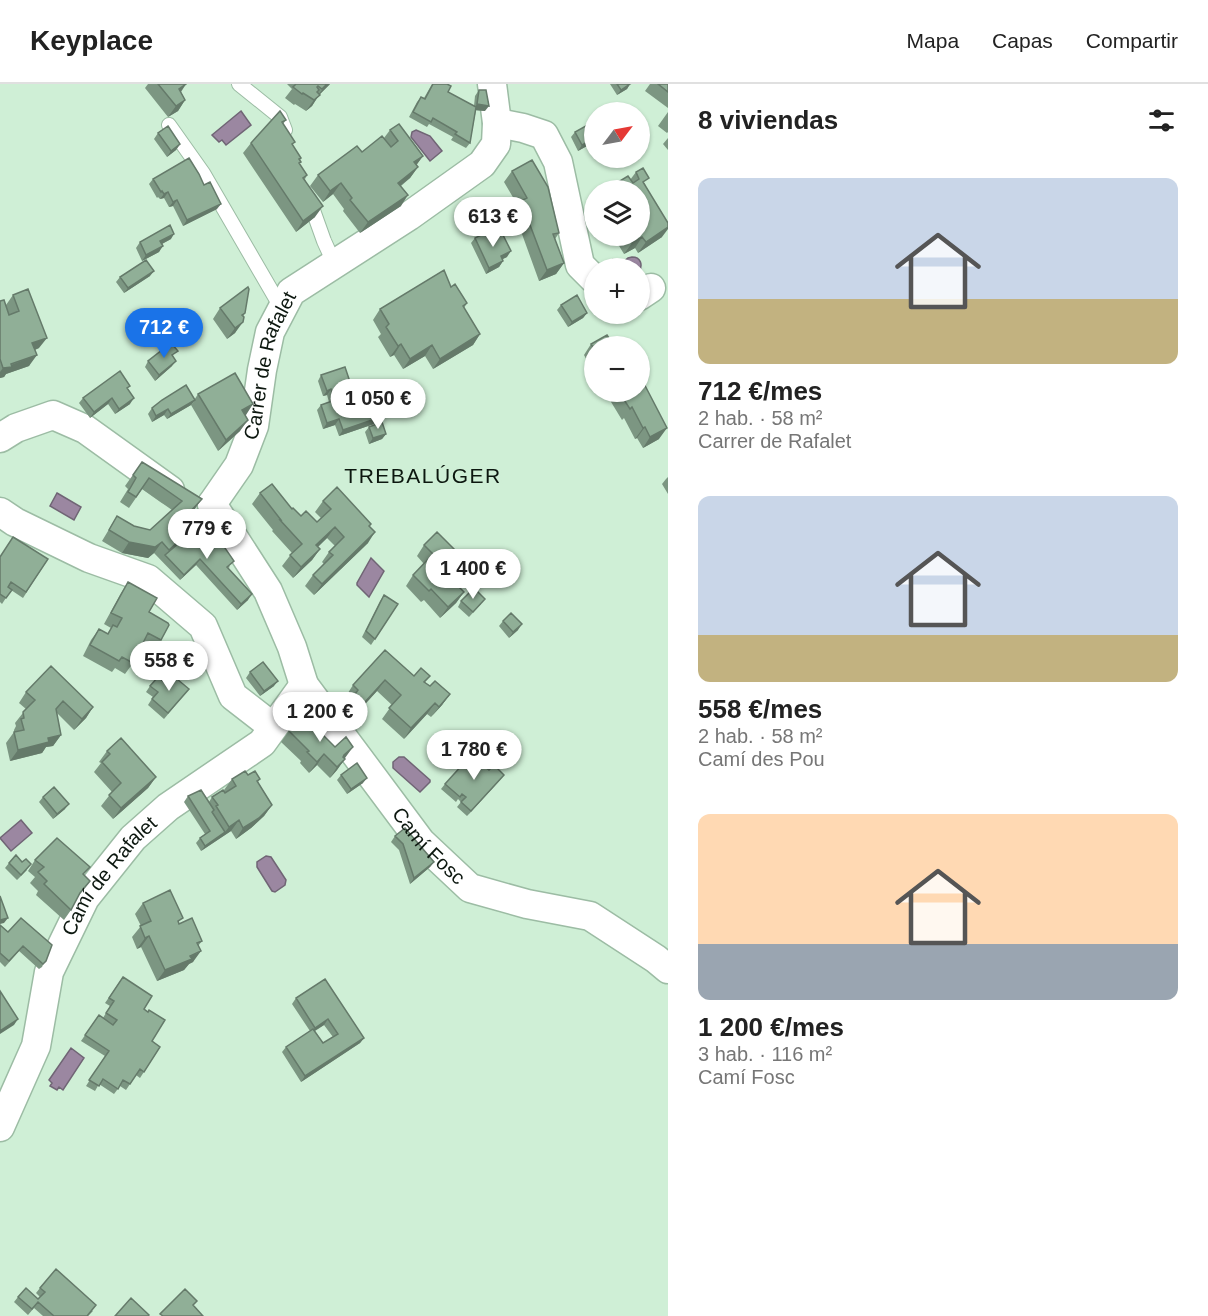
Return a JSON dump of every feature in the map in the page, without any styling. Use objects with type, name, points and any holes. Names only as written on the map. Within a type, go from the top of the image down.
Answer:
[{"type":"street","name":"Carrer de Rafalet","points":[[212,504],[239,465],[254,426],[270,332],[291,292],[409,216],[483,164],[496,144],[497,123],[492,84]]},
{"type":"street","points":[[497,123],[524,128],[544,135],[558,162],[580,265],[584,269]]},
{"type":"street","points":[[0,438],[16,428],[53,415],[85,429],[176,495],[212,504],[268,591],[292,647],[304,685]]},
{"type":"street","points":[[0,512],[15,522],[89,558],[148,579],[202,626],[233,696],[273,727]]},
{"type":"street","name":"Camí de Rafalet","points":[[0,1126],[36,1046],[49,972],[85,898],[133,838],[168,807],[262,743],[304,685]]},
{"type":"street","name":"Camí Fosc","points":[[304,685],[421,842],[470,888],[527,904],[590,916],[657,959],[668,969]]},
{"type":"lane","points":[[239,84],[280,117],[287,138]]},
{"type":"lane","points":[[169,125],[203,173],[282,309]]},
{"type":"lane","points":[[306,189],[334,263]]},
{"type":"shaded area","points":[[241,111],[251,125],[226,145],[222,140],[219,142],[212,135]]},
{"type":"shaded area","points":[[416,130],[430,136],[442,151],[430,161],[411,137],[412,132]]},
{"type":"shaded area","points":[[57,493],[81,507],[74,520],[50,506]]},
{"type":"shaded area","points":[[371,558],[384,571],[369,597],[357,583]]},
{"type":"shaded area","points":[[399,757],[404,757],[430,780],[420,792],[393,768],[393,762]]},
{"type":"shaded area","points":[[21,820],[32,833],[11,851],[0,838]]},
{"type":"shaded area","points":[[266,856],[271,857],[286,880],[285,885],[275,892],[272,891],[257,867],[257,862]]},
{"type":"shaded area","points":[[71,1048],[84,1058],[63,1090],[59,1087],[57,1090],[50,1086],[52,1083],[49,1080]]},
{"type":"building","points":[[158,84],[186,84],[179,89],[185,100],[176,106]]},
{"type":"building","points":[[296,84],[327,84],[322,89],[317,87],[320,95],[314,100],[293,87]]},
{"type":"building","points":[[433,84],[451,86],[448,92],[476,107],[470,143],[455,134],[457,132],[433,118],[431,122],[413,112],[421,97],[425,99]]},
{"type":"building","points":[[617,84],[630,84],[621,90]]},
{"type":"building","points":[[658,84],[668,84],[668,92]]},
{"type":"building","points":[[479,90],[486,90],[489,106],[477,104]]},
{"type":"building","points":[[280,111],[286,120],[282,122],[295,142],[292,144],[301,158],[299,163],[307,175],[303,178],[323,206],[303,221],[251,143]]},
{"type":"building","points":[[399,124],[423,156],[414,162],[418,167],[398,183],[408,195],[368,222],[350,200],[352,198],[341,183],[330,191],[318,175],[357,146],[362,152],[382,136],[391,147],[398,141],[390,130]]},
{"type":"building","points":[[168,126],[180,144],[171,151],[158,133]]},
{"type":"building","points":[[584,127],[584,144],[582,145],[575,132]]},
{"type":"building","points":[[189,158],[204,185],[210,182],[221,204],[187,220],[177,200],[173,202],[168,192],[164,194],[161,192],[153,179]]},
{"type":"building","points":[[532,160],[548,187],[559,233],[553,234],[564,263],[547,270],[521,201],[527,198],[512,171]]},
{"type":"building","points":[[643,168],[649,178],[638,180],[636,172]]},
{"type":"building","points":[[650,193],[668,223],[668,227],[650,239]]},
{"type":"building","points":[[170,225],[174,234],[160,241],[163,246],[146,255],[140,242]]},
{"type":"building","points":[[489,231],[492,238],[502,233],[511,251],[501,256],[503,261],[489,268],[475,238]]},
{"type":"building","points":[[146,260],[154,271],[128,288],[120,277]]},
{"type":"building","points":[[444,270],[451,287],[455,284],[467,303],[463,306],[480,334],[440,359],[432,345],[410,359],[386,327],[389,324],[380,309]]},
{"type":"building","points":[[248,287],[245,313],[242,315],[243,322],[235,328],[220,308]]},
{"type":"building","points":[[28,289],[47,338],[32,343],[37,355],[11,364],[12,367],[3,368],[0,359],[0,301],[4,300],[9,315],[19,311],[13,295]]},
{"type":"building","points":[[577,295],[584,308],[584,315],[572,322],[561,305]]},
{"type":"building","points":[[171,343],[178,351],[172,355],[176,361],[159,375],[148,361]]},
{"type":"building","points":[[345,367],[350,382],[354,380],[355,385],[352,386],[356,398],[365,395],[368,406],[373,404],[378,418],[343,430],[339,419],[327,423],[321,405],[335,400],[331,389],[327,391],[321,375]]},
{"type":"building","points":[[120,371],[130,386],[127,388],[134,398],[119,409],[112,398],[94,412],[83,398]]},
{"type":"building","points":[[235,373],[253,404],[242,410],[248,420],[226,440],[198,394]]},
{"type":"building","points":[[186,385],[195,400],[171,414],[168,409],[156,416],[152,408]]},
{"type":"building","points":[[650,395],[667,428],[650,437],[632,407],[630,409],[625,402],[650,402]]},
{"type":"building","points":[[382,422],[386,434],[373,438],[369,427]]},
{"type":"building","points":[[142,462],[202,499],[187,515],[189,517],[175,530],[182,538],[169,550],[162,542],[155,547],[129,542],[109,530],[117,516],[134,526],[150,530],[182,501],[149,478],[136,497],[128,492],[136,478],[133,475]]},
{"type":"building","points":[[272,484],[292,509],[301,516],[306,511],[317,522],[331,509],[323,501],[337,487],[371,524],[369,526],[375,532],[322,584],[313,575],[333,555],[329,552],[344,537],[335,527],[316,545],[320,549],[301,567],[290,555],[302,544],[260,493]]},
{"type":"building","points":[[185,523],[206,544],[216,535],[234,561],[227,567],[252,594],[241,604],[200,559],[184,575],[165,555],[179,543],[182,538],[176,531]]},
{"type":"building","points":[[437,532],[472,571],[457,585],[464,592],[448,607],[431,589],[429,591],[413,575],[433,554],[424,545]]},
{"type":"building","points":[[13,537],[48,559],[26,592],[11,582],[8,587],[12,590],[6,598],[0,594],[0,557]]},
{"type":"building","points":[[128,582],[157,598],[149,612],[169,625],[161,640],[148,633],[133,663],[122,657],[119,661],[90,645],[99,629],[108,634],[113,625],[117,627],[122,618],[111,613]]},
{"type":"building","points":[[474,588],[485,599],[473,612],[461,601]]},
{"type":"building","points":[[384,595],[398,604],[375,639],[366,631]]},
{"type":"building","points":[[511,613],[522,624],[513,632],[503,621]]},
{"type":"building","points":[[385,650],[414,676],[421,668],[430,676],[424,682],[430,686],[435,681],[450,694],[439,707],[435,703],[411,728],[389,708],[401,695],[385,680],[364,703],[355,694],[358,690],[353,685]]},
{"type":"building","points":[[263,662],[278,681],[264,691],[250,672]]},
{"type":"building","points":[[51,666],[93,707],[82,719],[63,701],[56,709],[61,735],[48,738],[49,742],[18,750],[14,732],[24,730],[21,719],[24,718],[23,712],[35,700],[26,692]]},
{"type":"building","points":[[171,674],[189,689],[168,713],[152,699],[158,692],[150,686],[158,677],[164,682]]},
{"type":"building","points":[[304,716],[335,747],[346,737],[353,747],[344,755],[345,759],[337,767],[324,754],[317,762],[289,731]]},
{"type":"building","points":[[121,738],[156,777],[121,808],[109,795],[121,783],[102,762],[110,754],[107,751]]},
{"type":"building","points":[[473,753],[487,765],[485,767],[489,770],[494,765],[504,775],[471,811],[461,802],[466,797],[462,794],[460,797],[445,784]]},
{"type":"building","points":[[357,763],[367,778],[351,789],[341,775]]},
{"type":"building","points":[[245,771],[248,775],[255,771],[260,779],[257,781],[272,805],[259,818],[243,828],[239,820],[229,827],[212,797],[236,786],[232,779]]},
{"type":"building","points":[[54,787],[69,804],[57,814],[43,797]]},
{"type":"building","points":[[201,790],[225,832],[205,846],[200,838],[210,831],[188,796]]},
{"type":"building","points":[[405,828],[434,862],[414,878],[403,844],[395,836]]},
{"type":"building","points":[[57,838],[90,867],[83,874],[90,881],[71,910],[44,884],[47,881],[38,872],[44,867],[35,860]]},
{"type":"building","points":[[16,855],[22,862],[26,859],[31,864],[21,875],[9,863]]},
{"type":"building","points":[[170,890],[183,918],[178,921],[179,924],[192,918],[202,941],[197,943],[201,951],[190,956],[192,959],[165,970],[149,936],[145,938],[140,926],[151,921],[143,903]]},
{"type":"building","points":[[0,896],[8,918],[0,920]]},
{"type":"building","points":[[21,918],[52,945],[43,964],[23,946],[9,961],[0,953],[0,925],[8,932]]},
{"type":"building","points":[[123,977],[152,996],[144,1009],[165,1020],[152,1041],[160,1047],[144,1072],[140,1069],[130,1084],[123,1080],[118,1089],[103,1079],[99,1086],[89,1080],[109,1051],[85,1035],[99,1015],[113,1025],[117,1020],[106,1013],[114,1001],[109,998]]},
{"type":"building","points":[[325,979],[364,1038],[305,1076],[286,1047],[313,1029],[323,1043],[338,1034],[328,1019],[315,1028],[296,998]]},
{"type":"building","points":[[0,991],[18,1019],[0,1031]]},
{"type":"building","points":[[56,1269],[96,1305],[87,1316],[54,1316],[38,1302],[32,1309],[18,1297],[26,1288],[38,1299],[45,1292],[40,1288]]},
{"type":"building","points":[[185,1289],[197,1301],[193,1305],[203,1316],[163,1316],[160,1314]]},
{"type":"building","points":[[131,1298],[149,1315],[148,1316],[115,1316]]},
{"type":"district","name":"TREBALÚGER","points":[[423,475]]}]
